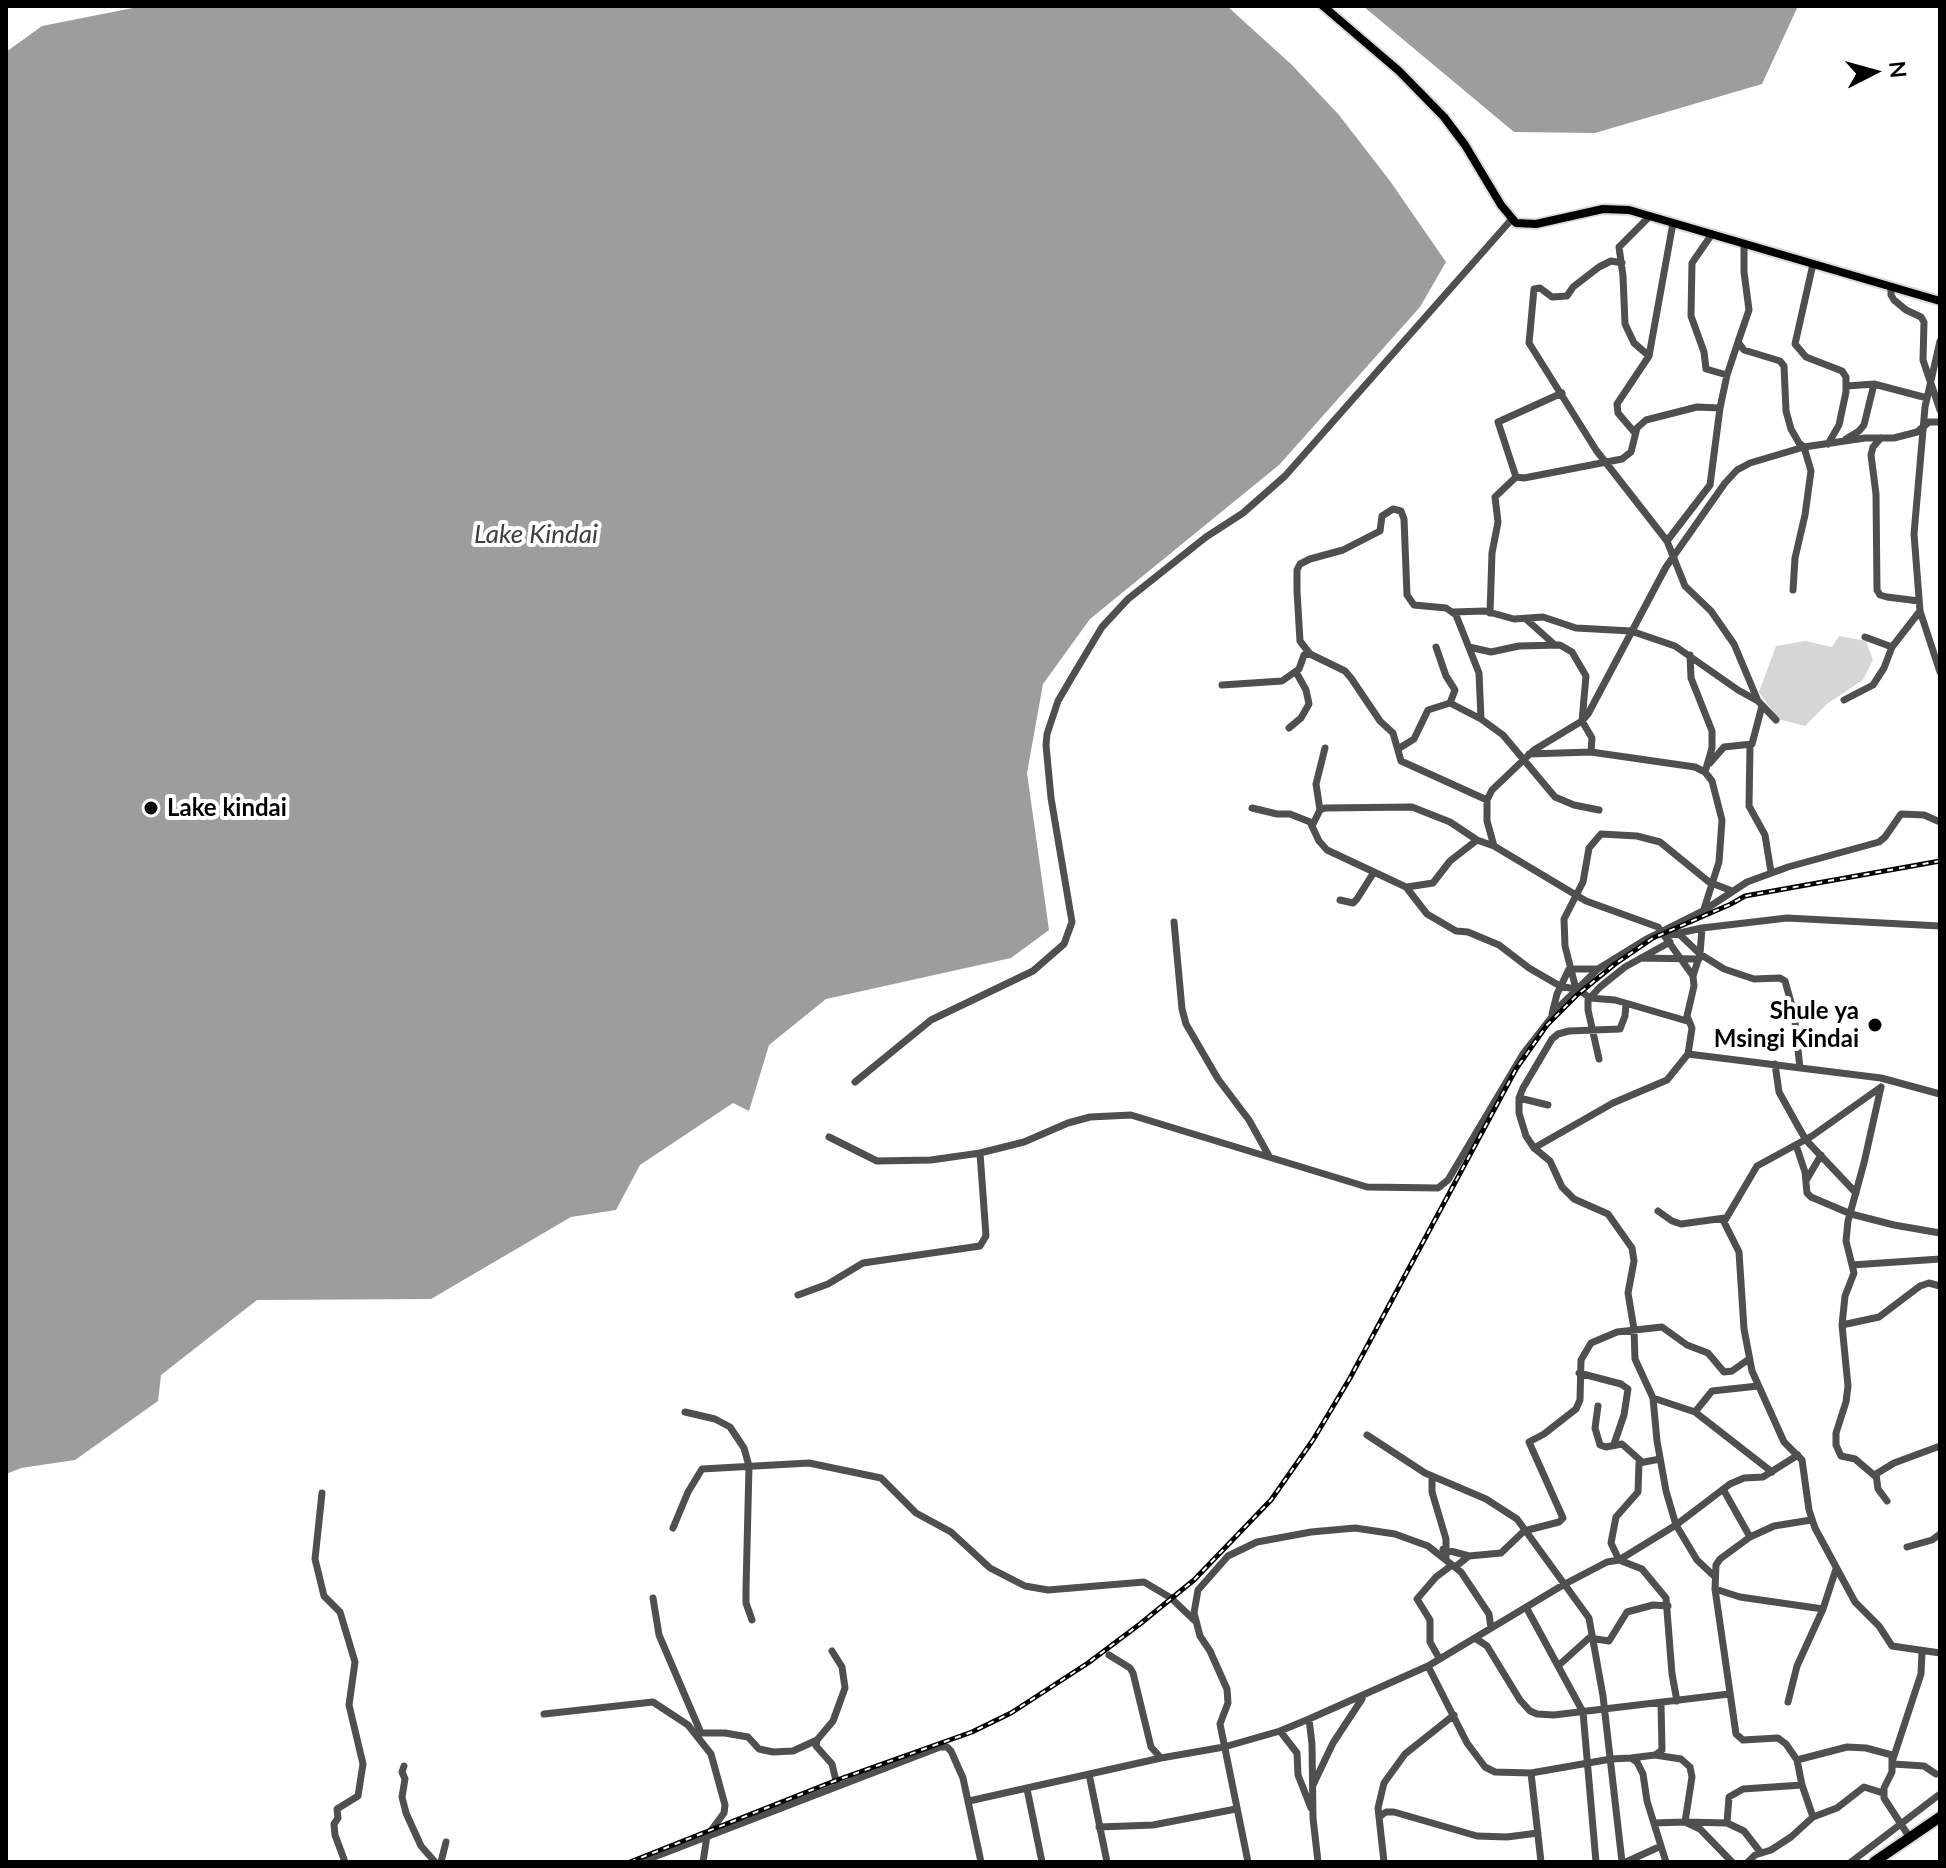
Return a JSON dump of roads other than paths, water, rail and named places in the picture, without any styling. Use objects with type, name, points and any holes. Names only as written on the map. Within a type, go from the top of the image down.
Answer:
[{"type":"highway","points":[[1874,1862],[1888,1858],[1940,1817]]},
{"type":"main road","points":[[1323,6],[1399,71],[1444,117],[1511,220],[1521,225],[1614,209],[1650,216],[1940,301]]},
{"type":"street","points":[[1649,356],[1634,343],[1625,324],[1619,245],[1643,226],[1650,216]]},
{"type":"street","points":[[855,1082],[931,1020],[1033,971],[1064,944],[1072,922],[1051,798],[1047,734],[1058,701],[1102,627],[1128,599],[1206,537],[1243,513],[1285,476],[1489,249],[1511,220]]},
{"type":"street","points":[[1635,433],[1618,413],[1617,404],[1649,356],[1673,223]]},
{"type":"street","points":[[1712,234],[1692,263],[1691,316],[1704,352],[1706,369],[1727,375]]},
{"type":"street","points":[[1667,541],[1710,485],[1727,375],[1749,310],[1744,244]]},
{"type":"street","points":[[1622,263],[1611,261],[1599,267],[1573,287],[1567,296],[1552,297],[1540,288],[1534,289],[1529,343],[1606,464],[1667,541],[1685,586],[1711,611],[1734,644],[1760,703],[1754,741],[1750,746],[1750,810],[1765,835],[1771,872]]},
{"type":"street","points":[[1813,264],[1795,344],[1806,357],[1842,371],[1846,377],[1839,425],[1828,444]]},
{"type":"street","points":[[1891,287],[1894,300],[1924,322],[1923,360],[1940,410]]},
{"type":"street","points":[[1940,341],[1927,398],[1914,534],[1920,611],[1940,672]]},
{"type":"street","points":[[1738,342],[1744,350],[1780,361],[1784,366],[1786,411],[1791,429],[1804,447],[1811,471],[1795,558],[1793,590]]},
{"type":"street","points":[[1847,386],[1874,384],[1927,398]]},
{"type":"street","points":[[1839,442],[1864,425],[1874,384]]},
{"type":"street","points":[[1516,477],[1498,422],[1562,393]]},
{"type":"street","points":[[1516,477],[1606,464],[1628,456],[1635,433],[1646,420],[1697,407],[1720,408]]},
{"type":"street","points":[[1494,846],[1487,821],[1487,800],[1492,790],[1526,756],[1582,721],[1672,559],[1730,476],[1750,463],[1804,447],[1911,435],[1924,425],[1940,422]]},
{"type":"street","points":[[1881,438],[1871,455],[1876,494],[1877,590],[1887,597],[1919,601]]},
{"type":"street","points":[[1490,613],[1492,553],[1498,522],[1495,497],[1516,477]]},
{"type":"street","points":[[1487,800],[1466,788],[1407,765],[1399,758],[1393,733],[1380,721],[1345,671],[1310,654],[1301,644],[1297,618],[1297,570],[1300,564],[1343,550],[1380,531],[1382,516],[1393,509],[1401,511],[1404,519],[1406,591],[1410,601],[1419,607],[1490,613],[1507,618],[1543,617],[1576,628],[1631,631],[1675,646],[1690,655],[1760,703],[1776,720]]},
{"type":"street","points":[[1844,700],[1873,685],[1892,647],[1920,611]]},
{"type":"street","points":[[1453,612],[1479,673],[1481,719]]},
{"type":"street","points":[[1525,619],[1556,645]]},
{"type":"street","points":[[1865,637],[1892,647]]},
{"type":"street","points":[[1469,647],[1491,652],[1519,646],[1556,645],[1568,649],[1583,668],[1586,681],[1582,721],[1592,738],[1591,752]]},
{"type":"street","points":[[1436,647],[1443,669],[1455,690],[1450,703]]},
{"type":"street","points":[[1222,685],[1278,682],[1296,672],[1302,656],[1310,654]]},
{"type":"street","points":[[1690,655],[1691,678],[1712,731],[1707,768],[1722,820],[1719,862],[1701,915]]},
{"type":"street","points":[[1289,728],[1301,718],[1309,704],[1306,690],[1296,672]]},
{"type":"street","points":[[1398,749],[1414,739],[1430,709],[1450,703],[1503,735],[1526,756],[1555,797],[1599,810]]},
{"type":"street","points":[[1707,768],[1724,747],[1750,746]]},
{"type":"street","points":[[1325,748],[1316,784],[1320,810],[1313,824],[1319,841],[1327,850],[1406,887],[1427,914],[1456,931],[1468,932],[1499,945],[1560,986],[1576,989],[1590,998],[1626,1004],[1687,1021],[1692,1028],[1688,1054],[1667,1080],[1613,1103],[1534,1148]]},
{"type":"street","points":[[1526,756],[1591,752],[1707,768]]},
{"type":"street","points":[[1320,810],[1412,807],[1450,822],[1576,896],[1646,922],[1666,936],[1693,976]]},
{"type":"street","points":[[1252,808],[1290,814],[1313,824]]},
{"type":"street","points":[[829,1137],[886,1163],[931,1160],[980,1153],[1024,1142],[1068,1123],[1121,1114],[1143,1116],[1201,1137],[1367,1187],[1438,1188],[1448,1180],[1523,1054],[1576,989],[1598,969],[1666,936],[1732,891],[1771,872],[1879,842],[1901,814],[1924,815],[1940,822]]},
{"type":"street","points":[[1576,989],[1569,969],[1564,919],[1586,874],[1589,848],[1597,837],[1606,832],[1660,842],[1713,884],[1732,891]]},
{"type":"street","points":[[1406,887],[1433,883],[1450,861],[1477,840]]},
{"type":"street","points":[[1340,900],[1353,903],[1374,872]]},
{"type":"street","points":[[1599,1059],[1587,1006],[1590,998],[1610,978],[1666,936],[1702,928],[1787,918],[1940,926]]},
{"type":"street","points":[[1174,922],[1186,1024],[1269,1156]]},
{"type":"street","points":[[1687,1021],[1702,928]]},
{"type":"street","points":[[1678,933],[1699,956],[1735,973],[1754,979],[1780,978],[1785,981],[1794,1013],[1800,1068]]},
{"type":"street","points":[[1638,959],[1681,960],[1699,956]]},
{"type":"street","points":[[1552,1017],[1560,986],[1569,969]]},
{"type":"street","points":[[1569,969],[1598,969]]},
{"type":"street","points":[[1626,1004],[1620,1029],[1563,1032],[1552,1039],[1533,1068],[1519,1098],[1521,1124],[1534,1148],[1550,1161],[1568,1194],[1608,1214],[1632,1248],[1634,1261],[1628,1293],[1635,1359],[1653,1398],[1660,1459],[1676,1525],[1697,1560],[1714,1576]]},
{"type":"street","points":[[1688,1054],[1775,1064],[1940,1094]]},
{"type":"street","points":[[1775,1064],[1779,1092],[1806,1140],[1856,1193]]},
{"type":"street","points":[[1882,1083],[1806,1140],[1757,1166],[1725,1218],[1726,1227],[1735,1239],[1739,1252],[1749,1359],[1758,1386],[1787,1447],[1798,1455],[1804,1466],[1811,1520],[1859,1607],[1879,1626],[1892,1646],[1940,1653]]},
{"type":"street","points":[[1882,1083],[1846,1241],[1854,1277],[1845,1296],[1842,1325],[1848,1386],[1836,1445],[1841,1456],[1855,1459],[1875,1476],[1878,1489],[1887,1501]]},
{"type":"street","points":[[1519,1098],[1548,1105]]},
{"type":"street","points":[[1796,1145],[1811,1197],[1851,1214],[1940,1233]]},
{"type":"street","points":[[798,1295],[828,1284],[863,1263],[980,1246],[986,1236],[980,1153]]},
{"type":"street","points":[[1807,1179],[1821,1155]]},
{"type":"street","points":[[1802,1161],[1816,1167]]},
{"type":"street","points":[[1658,1211],[1681,1224],[1725,1218]]},
{"type":"street","points":[[1852,1265],[1940,1259]]},
{"type":"street","points":[[1842,1325],[1879,1317],[1925,1284],[1940,1286]]},
{"type":"street","points":[[1439,1658],[1431,1646],[1430,1620],[1417,1599],[1450,1560],[1501,1553],[1524,1531],[1559,1522],[1563,1518],[1529,1442],[1576,1409],[1580,1400],[1579,1373],[1584,1353],[1591,1343],[1634,1329],[1662,1327],[1687,1345],[1708,1353],[1724,1372],[1739,1367],[1749,1359]]},
{"type":"street","points":[[1579,1373],[1621,1384],[1628,1389],[1624,1415],[1614,1444]]},
{"type":"street","points":[[1695,1412],[1712,1391],[1758,1386]]},
{"type":"street","points":[[1653,1398],[1695,1412],[1772,1472]]},
{"type":"street","points":[[1598,1406],[1596,1437],[1603,1447],[1622,1444],[1641,1461],[1660,1459]]},
{"type":"street","points":[[685,1412],[715,1419],[730,1427],[742,1441],[749,1466],[746,1589],[747,1607],[752,1620]]},
{"type":"street","points":[[1367,1435],[1432,1477],[1496,1504],[1517,1519],[1545,1555],[1563,1585],[1589,1618],[1624,1862],[1661,1846]]},
{"type":"street","points":[[1875,1476],[1894,1463],[1940,1446]]},
{"type":"street","points":[[969,1801],[1224,1747],[1309,1719],[1428,1666],[1563,1585],[1607,1562],[1619,1560],[1676,1525],[1723,1489],[1744,1478],[1759,1478],[1798,1455]]},
{"type":"street","points":[[1641,1461],[1638,1466],[1638,1492],[1619,1512],[1611,1532],[1612,1550],[1619,1560],[1646,1573],[1663,1593],[1668,1606],[1669,1653],[1677,1701]]},
{"type":"street","points":[[673,1528],[700,1470],[809,1463],[881,1478],[916,1513],[947,1530],[990,1568],[1016,1582],[1034,1589],[1048,1590],[1144,1582],[1171,1598],[1196,1621]]},
{"type":"street","points":[[1432,1477],[1432,1492],[1450,1560]]},
{"type":"street","points":[[1723,1489],[1750,1537]]},
{"type":"street","points":[[322,1493],[315,1559],[324,1596],[340,1612],[355,1662],[349,1705],[363,1764],[358,1796],[337,1809],[338,1818],[334,1822],[335,1835],[345,1862]]},
{"type":"street","points":[[1811,1520],[1774,1526],[1750,1537],[1720,1559],[1714,1576],[1729,1694],[1738,1738],[1778,1738],[1786,1744],[1797,1760],[1813,1817]]},
{"type":"street","points":[[1248,1862],[1220,1719],[1228,1703],[1227,1689],[1200,1636],[1196,1621],[1198,1590],[1228,1556],[1257,1542],[1355,1528],[1395,1534],[1450,1560],[1465,1577],[1489,1614],[1487,1646]]},
{"type":"street","points":[[1907,1547],[1932,1540],[1940,1534]]},
{"type":"street","points":[[1450,1560],[1469,1556]]},
{"type":"street","points":[[1788,1702],[1797,1666],[1823,1609],[1836,1569]]},
{"type":"street","points":[[1715,1589],[1740,1597],[1823,1609]]},
{"type":"street","points":[[653,1598],[656,1628],[698,1733],[713,1760],[725,1805],[724,1813],[707,1836],[703,1862]]},
{"type":"street","points":[[1558,1666],[1583,1642],[1593,1637],[1609,1641],[1623,1616],[1635,1609],[1668,1606]]},
{"type":"street","points":[[1526,1607],[1583,1712],[1590,1763],[1596,1862]]},
{"type":"street","points":[[1489,1614],[1507,1618]]},
{"type":"street","points":[[1475,1638],[1487,1646],[1510,1687],[1530,1711],[1543,1715],[1729,1694]]},
{"type":"street","points":[[544,1714],[653,1702],[698,1733],[748,1737],[759,1749],[787,1752],[817,1740],[833,1721],[845,1688],[842,1667],[832,1651]]},
{"type":"street","points":[[1883,1793],[1921,1674],[1922,1652]]},
{"type":"street","points":[[1109,1655],[1132,1670],[1151,1747],[1161,1758]]},
{"type":"street","points":[[1428,1666],[1467,1743],[1485,1767],[1495,1772],[1531,1773],[1611,1759],[1655,1755],[1681,1759],[1690,1767],[1692,1777],[1685,1822]]},
{"type":"street","points":[[1313,1787],[1333,1743],[1364,1696]]},
{"type":"street","points":[[1655,1755],[1663,1747],[1661,1703]]},
{"type":"street","points":[[1384,1862],[1379,1817],[1382,1789],[1395,1765],[1420,1740],[1454,1715]]},
{"type":"street","points":[[1309,1719],[1312,1810],[1318,1862]]},
{"type":"street","points":[[1280,1731],[1311,1777]]},
{"type":"street","points":[[817,1740],[818,1751]]},
{"type":"street","points":[[1797,1760],[1858,1746],[1888,1753],[1893,1762]]},
{"type":"street","points":[[642,1862],[837,1785],[947,1747],[955,1759],[969,1801],[981,1862]]},
{"type":"street","points":[[802,1748],[818,1751],[832,1764],[837,1785]]},
{"type":"street","points":[[1297,1753],[1298,1775],[1312,1810]]},
{"type":"street","points":[[1631,1758],[1643,1774],[1645,1794],[1666,1862]]},
{"type":"street","points":[[1893,1762],[1924,1766],[1936,1774]]},
{"type":"street","points":[[404,1766],[402,1797],[421,1846],[438,1862],[446,1842]]},
{"type":"street","points":[[1531,1773],[1541,1862]]},
{"type":"street","points":[[1089,1774],[1107,1862]]},
{"type":"street","points":[[1727,1823],[1729,1797],[1734,1792],[1802,1785]]},
{"type":"street","points":[[1748,1862],[1791,1837],[1813,1817],[1837,1808],[1864,1787],[1883,1793],[1910,1838]]},
{"type":"street","points":[[1027,1789],[1042,1862]]},
{"type":"street","points":[[1851,1862],[1940,1794]]},
{"type":"street","points":[[1099,1827],[1153,1825],[1236,1809]]},
{"type":"street","points":[[1379,1817],[1386,1812],[1394,1812],[1477,1836],[1507,1837],[1538,1833]]},
{"type":"street","points":[[1685,1822],[1708,1835],[1732,1862]]},
{"type":"street","points":[[1654,1823],[1727,1823],[1744,1831],[1761,1853]]},
{"type":"water","name":"Lake Kindai","points":[[143,6],[1227,6],[1292,65],[1339,115],[1446,262],[1420,307],[1279,465],[1090,619],[1043,684],[1027,773],[1049,930],[1011,958],[826,999],[769,1045],[749,1111],[733,1103],[640,1165],[616,1210],[571,1217],[431,1299],[257,1300],[161,1375],[158,1401],[75,1460],[21,1468],[6,1474],[6,52],[42,26]]},
{"type":"water","points":[[1363,6],[1798,6],[1762,84],[1595,133],[1514,132]]},
{"type":"railway","points":[[630,1862],[837,1780],[972,1732],[1011,1713],[1088,1663],[1140,1624],[1194,1580],[1271,1500],[1313,1440],[1350,1378],[1516,1069],[1547,1025],[1577,995],[1653,938],[1745,896],[1940,861]]},
{"type":"place","name":"Lake kindai","points":[[151,808]]},
{"type":"place","name":"Shule ya Msingi Kindai","points":[[1875,1025]]}]
